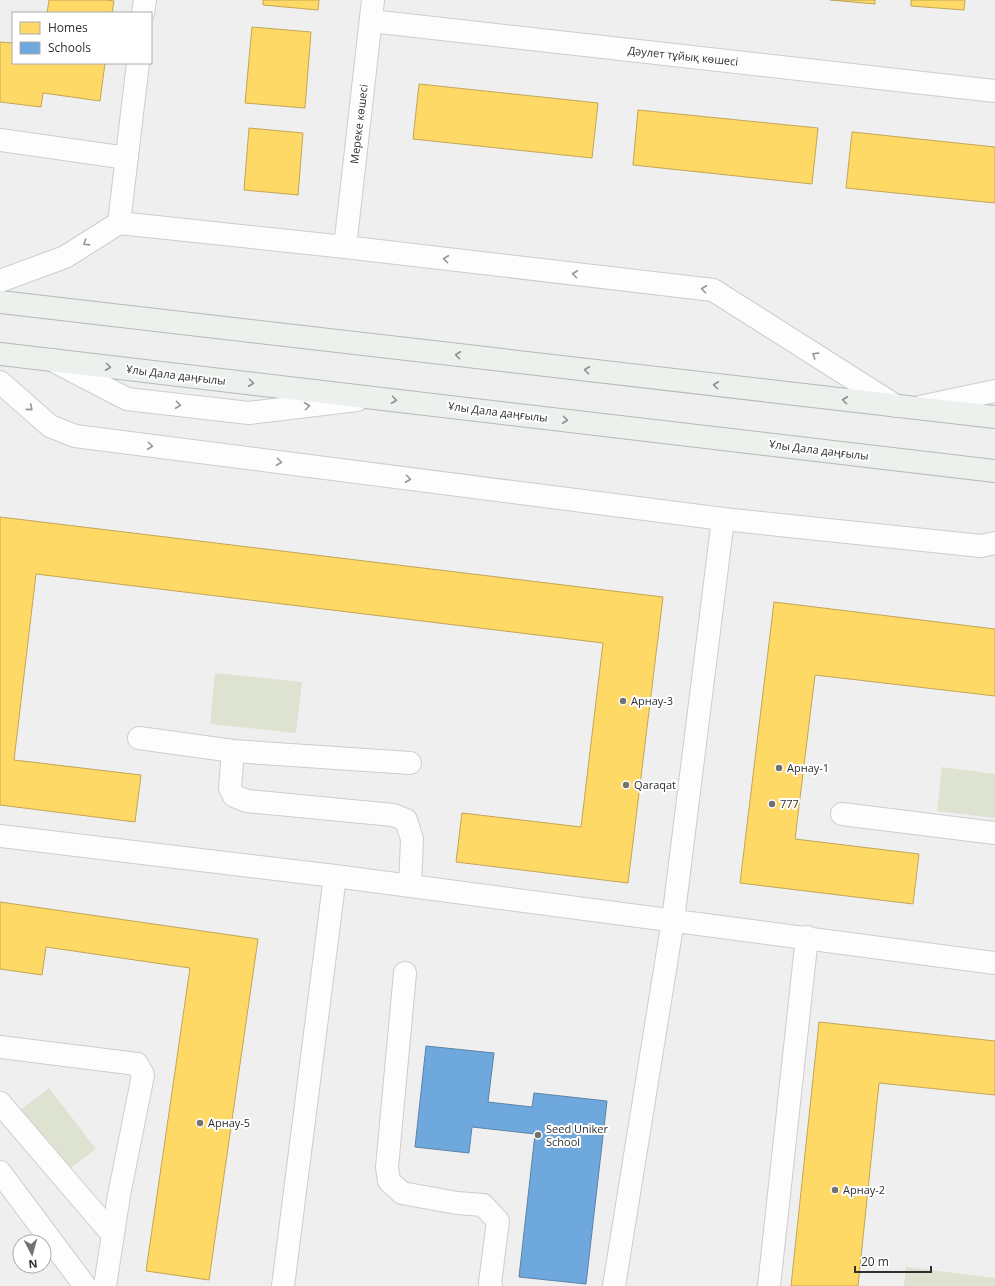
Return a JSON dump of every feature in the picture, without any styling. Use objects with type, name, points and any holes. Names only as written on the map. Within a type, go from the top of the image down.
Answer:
[{"type":"main road","points":[[0,302],[995,417]]},
{"type":"main road","name":"Ұлы Дала даңғылы","points":[[0,354],[995,471]]},
{"type":"street","points":[[144,12],[145,0]]},
{"type":"street","name":"Мереке көшесі","points":[[345,247],[373,0]]},
{"type":"street","name":"Дәулет тұйық көшесі","points":[[371,21],[995,91]]},
{"type":"street","points":[[119,223],[138,64]]},
{"type":"street","points":[[0,140],[127,158]]},
{"type":"street","points":[[0,281],[65,257],[119,223],[345,247],[713,290],[906,407],[995,391]]},
{"type":"street","points":[[51,360],[127,399],[142,401],[249,413],[374,398]]},
{"type":"street","points":[[0,382],[50,426],[75,436],[723,519],[981,546],[995,543]]},
{"type":"street","points":[[614,1286],[673,920],[723,519]]},
{"type":"street","points":[[139,738],[233,751],[410,764]]},
{"type":"street","points":[[233,751],[230,788],[234,796],[247,801],[393,815],[406,820],[412,839],[410,886]]},
{"type":"street","points":[[842,814],[995,833]]},
{"type":"street","points":[[0,836],[335,876],[808,937],[995,963]]},
{"type":"street","points":[[283,1286],[335,876]]},
{"type":"street","points":[[769,1286],[808,937]]},
{"type":"street","points":[[405,973],[387,1167],[389,1181],[402,1193],[457,1203],[483,1205],[498,1221],[490,1283],[491,1286]]},
{"type":"street","points":[[0,1047],[137,1064],[144,1075],[113,1235],[105,1286]]},
{"type":"street","points":[[0,1103],[113,1235]]},
{"type":"street","points":[[0,1172],[85,1286]]},
{"type":"green space","points":[[215,673],[302,682],[296,733],[210,724]]},
{"type":"green space","points":[[942,767],[995,774],[995,818],[937,811]]},
{"type":"green space","points":[[49,1088],[96,1149],[65,1172],[19,1111]]},
{"type":"green space","points":[[906,1267],[995,1278],[995,1286],[904,1286]]},
{"type":"building: Homes","points":[[49,0],[114,1],[112,12],[47,12]]},
{"type":"building: Homes","points":[[263,0],[319,0],[318,10],[263,5]]},
{"type":"building: Homes","points":[[830,0],[875,0],[875,4]]},
{"type":"building: Homes","points":[[911,0],[965,0],[964,10],[911,6]]},
{"type":"building: Homes","points":[[252,27],[311,32],[305,108],[245,103]]},
{"type":"building: Homes","points":[[0,42],[12,43],[12,64],[105,64],[100,101],[43,93],[41,107],[0,102]]},
{"type":"building: Homes","points":[[419,84],[598,103],[592,158],[413,139]]},
{"type":"building: Homes","points":[[638,110],[818,128],[812,184],[633,165]]},
{"type":"building: Homes","points":[[249,128],[303,133],[298,195],[244,190]]},
{"type":"building: Homes","points":[[852,132],[995,147],[995,203],[846,188]]},
{"type":"building: Homes","name":"Арнау-3","points":[[0,517],[663,597],[628,883],[456,862],[462,813],[581,827],[603,643],[36,574],[14,760],[141,775],[135,822],[0,805]]},
{"type":"building: Homes","name":"Арнау-1","points":[[774,602],[995,629],[995,696],[815,675],[795,839],[919,854],[913,904],[740,883]]},
{"type":"building: Homes","name":"Арнау-5","points":[[0,902],[258,939],[209,1280],[146,1271],[190,968],[46,947],[42,975],[0,969]]},
{"type":"building: Homes","name":"Арнау-2","points":[[819,1022],[995,1041],[995,1095],[879,1083],[858,1286],[791,1286]]},
{"type":"building: Schools","points":[[426,1046],[494,1053],[488,1102],[532,1107],[534,1093],[607,1101],[586,1284],[519,1277],[535,1134],[472,1127],[469,1153],[415,1147]]},
{"type":"place","name":"Арнау-3","points":[[623,701]]},
{"type":"place","name":"Арнау-1","points":[[779,768]]},
{"type":"place","name":"Qaraqat","points":[[626,785]]},
{"type":"place","name":"777","points":[[772,804]]},
{"type":"place","name":"Арнау-5","points":[[200,1123]]},
{"type":"place","name":"Seed Uniker School","points":[[538,1135]]},
{"type":"place","name":"Арнау-2","points":[[835,1190]]}]
